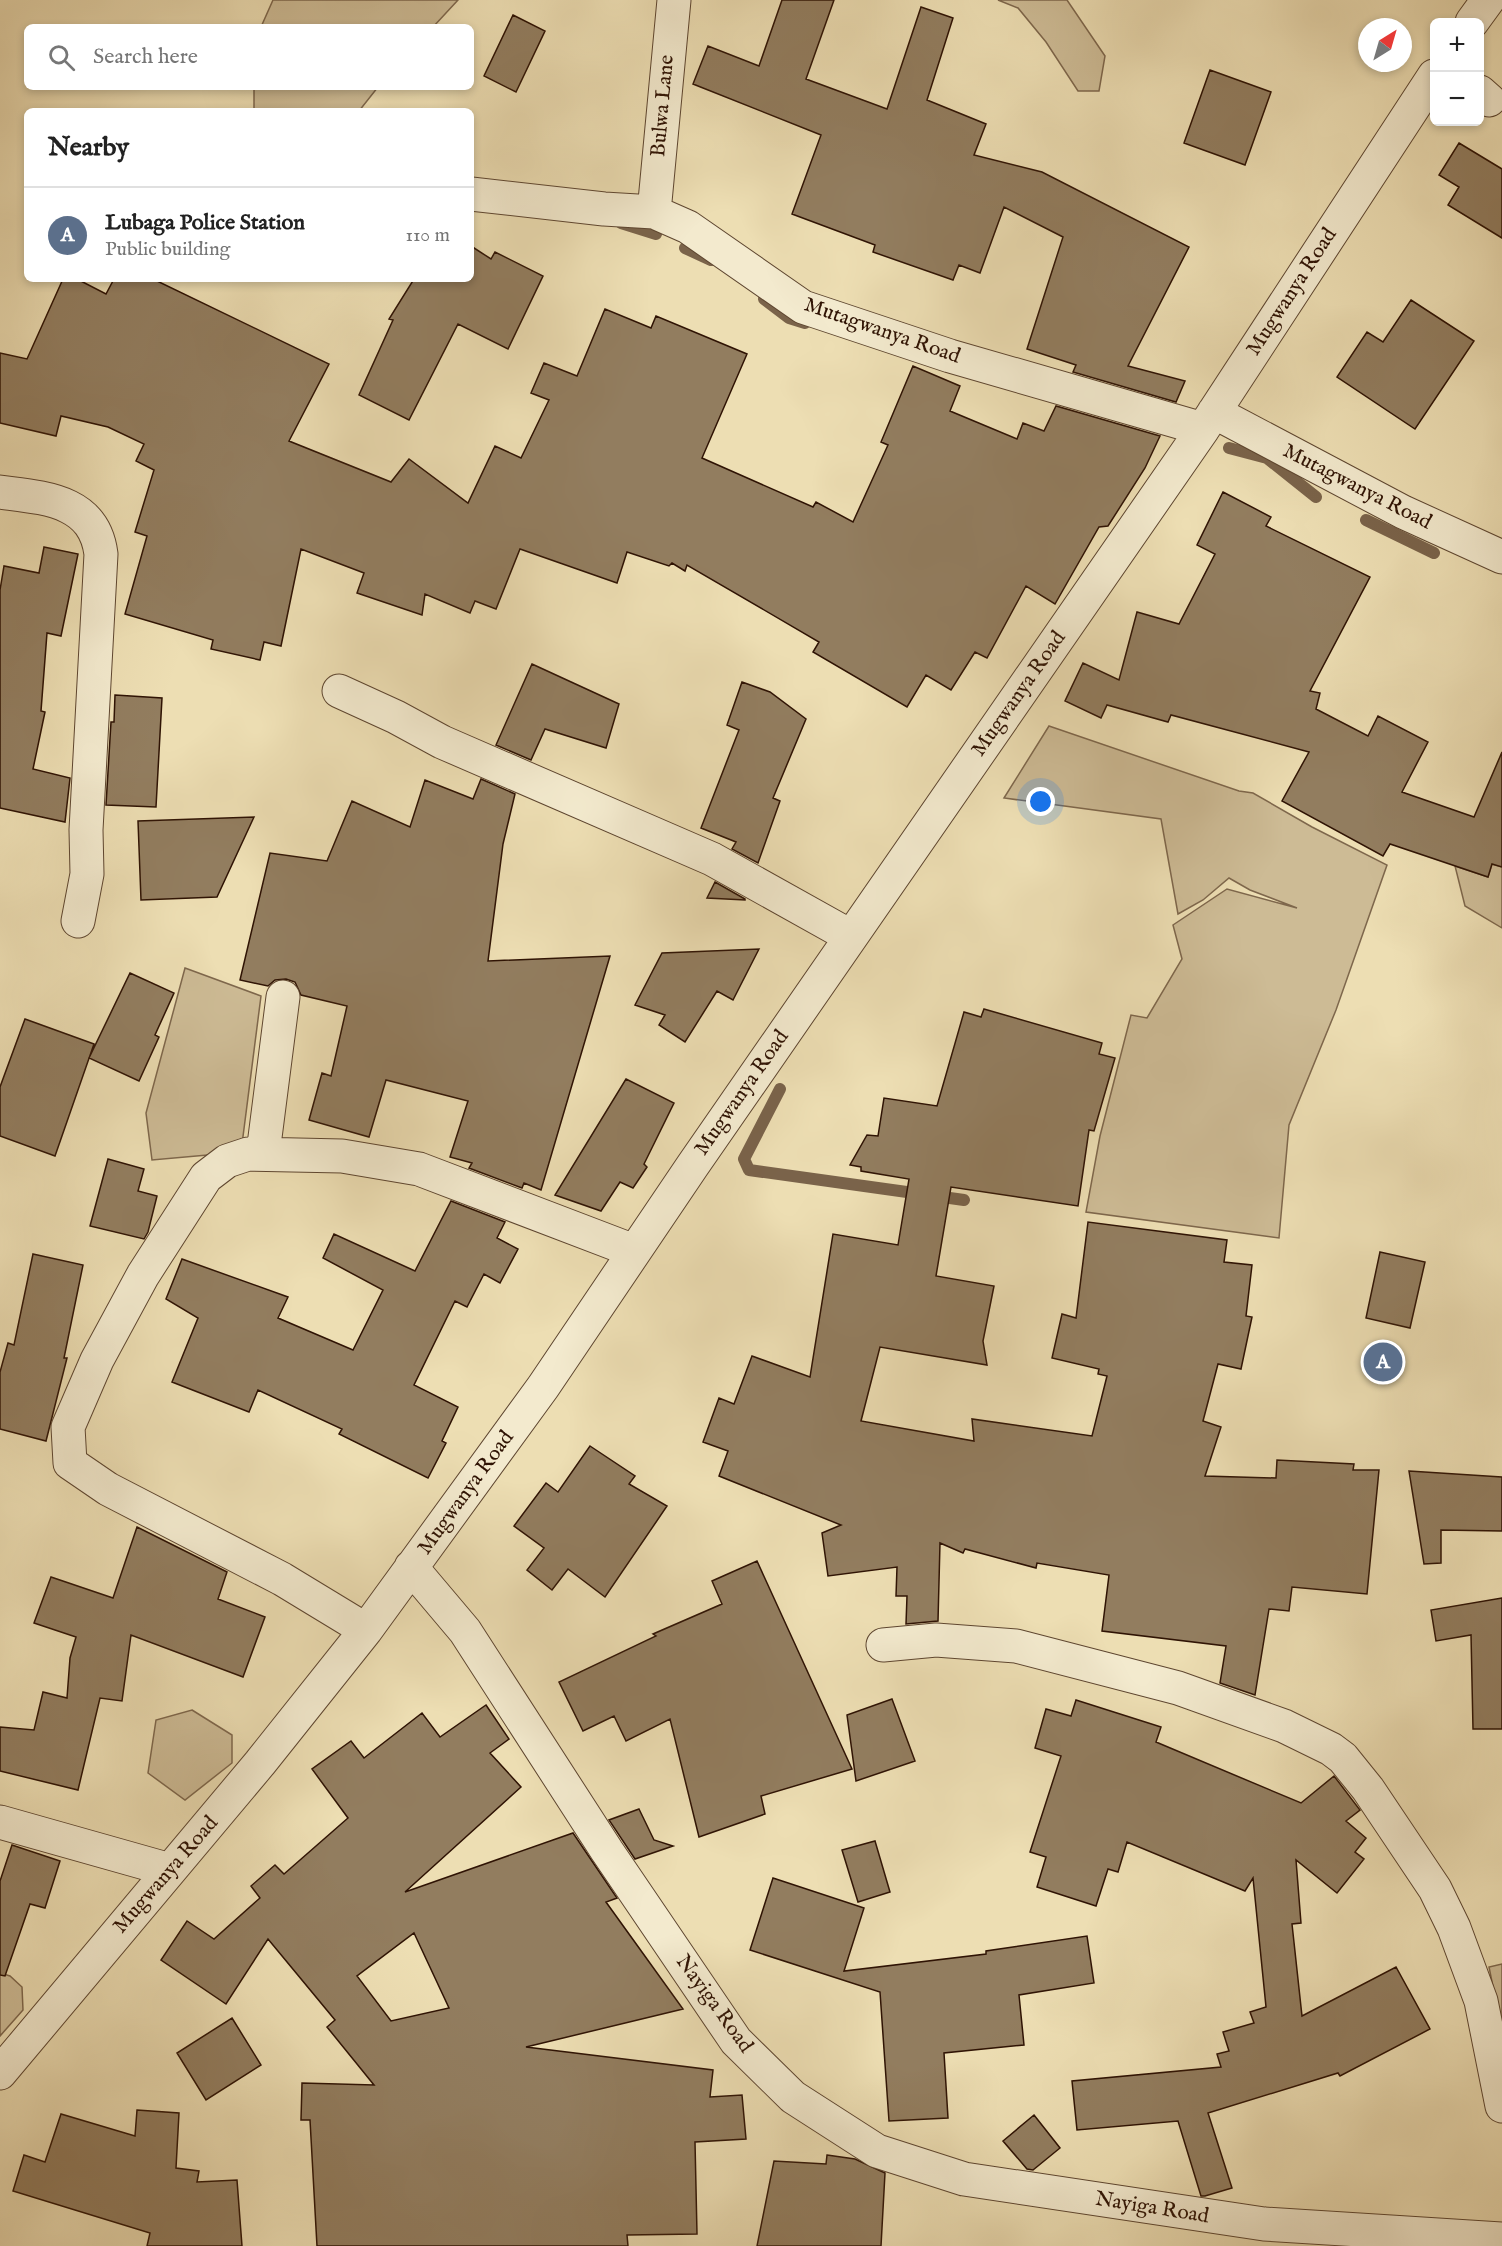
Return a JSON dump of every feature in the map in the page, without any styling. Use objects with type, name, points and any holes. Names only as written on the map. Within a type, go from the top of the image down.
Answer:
[{"type":"street","name":"Bulwa Lane","points":[[654,212],[674,0]]},
{"type":"street","points":[[1475,18],[1488,0]]},
{"type":"street","name":"Mugwanya Road","points":[[0,2073],[260,1763],[366,1630],[543,1387],[850,936],[1208,420],[1430,82]]},
{"type":"street","name":"Mutagwanya Road","points":[[474,194],[594,208],[654,212],[688,227],[803,307],[950,356],[1208,420],[1402,512],[1502,556]]},
{"type":"street","points":[[0,492],[45,498],[73,509],[92,524],[99,537],[101,554],[86,830],[87,874],[78,921]]},
{"type":"street","points":[[339,691],[396,717],[442,742],[712,859],[850,936]]},
{"type":"street","points":[[263,1153],[284,997]]},
{"type":"street","points":[[366,1630],[282,1579],[108,1489],[70,1463],[68,1427],[97,1360],[143,1275],[206,1177],[227,1161],[248,1154],[263,1153],[342,1156],[419,1169],[634,1251]]},
{"type":"street","name":"Nayiga Road","points":[[411,1567],[465,1630],[607,1851],[736,2041],[793,2097],[877,2151],[964,2179],[1263,2224],[1502,2239]]},
{"type":"street","points":[[883,1645],[936,1640],[1016,1646],[1178,1688],[1284,1726],[1331,1749],[1343,1758],[1368,1789],[1435,1888],[1454,1928],[1481,2001],[1502,2106]]},
{"type":"street","points":[[0,1822],[170,1870]]},
{"type":"shaded area","points":[[273,0],[458,0],[436,24],[262,24]]},
{"type":"shaded area","points":[[998,0],[1067,0],[1105,56],[1099,91],[1078,91],[1046,42],[1018,8]]},
{"type":"shaded area","points":[[254,90],[376,90],[361,108],[254,108]]},
{"type":"shaded area","points":[[1049,726],[1239,791],[1253,793],[1312,827],[1387,865],[1336,1010],[1289,1125],[1279,1238],[1086,1212],[1100,1136],[1131,1015],[1147,1018],[1182,959],[1173,925],[1227,889],[1297,908],[1250,890],[1229,878],[1203,900],[1178,914],[1161,819],[1004,798]]},
{"type":"shaded area","points":[[1492,864],[1502,867],[1502,928],[1465,906],[1455,866],[1488,877]]},
{"type":"shaded area","points":[[185,968],[261,996],[241,1152],[152,1160],[146,1113]]},
{"type":"shaded area","points":[[192,1710],[232,1735],[232,1763],[185,1800],[148,1773],[156,1720]]},
{"type":"shaded area","points":[[1502,1964],[1502,2031],[1489,1967]]},
{"type":"shaded area","points":[[0,1973],[10,1976],[22,1987],[23,2010],[0,2036]]},
{"type":"building","points":[[782,0],[834,0],[806,79],[887,109],[921,7],[953,18],[927,100],[986,124],[974,155],[1042,172],[1189,247],[1128,366],[1185,381],[1176,402],[1073,372],[1076,365],[1027,349],[1063,237],[1004,207],[980,273],[959,265],[953,280],[873,252],[875,245],[792,214],[821,135],[693,84],[708,46],[759,66]]},
{"type":"building","points":[[513,15],[545,31],[516,92],[484,76]]},
{"type":"building","points":[[1210,70],[1271,92],[1245,165],[1184,143]]},
{"type":"building","points":[[1459,143],[1502,169],[1502,238],[1448,205],[1459,187],[1439,175]]},
{"type":"building","points":[[474,248],[491,259],[495,252],[543,276],[508,349],[458,324],[409,420],[359,395],[393,320],[389,319],[412,282],[474,282]]},
{"type":"building","points":[[62,282],[83,282],[106,294],[112,282],[159,282],[329,364],[289,441],[391,482],[409,459],[468,503],[495,446],[521,458],[549,400],[531,393],[544,363],[577,376],[605,309],[651,328],[656,316],[747,354],[702,458],[813,507],[816,502],[853,522],[888,445],[881,442],[913,366],[960,386],[950,411],[1017,439],[1023,423],[1044,431],[1056,406],[1160,436],[1145,468],[1108,526],[1099,527],[1055,604],[1026,586],[987,658],[975,652],[951,690],[926,675],[907,707],[813,652],[819,642],[687,565],[685,571],[672,563],[669,566],[627,552],[617,583],[520,549],[496,609],[475,601],[470,613],[425,594],[422,615],[357,593],[364,573],[301,549],[281,646],[264,642],[260,660],[211,649],[213,640],[125,614],[147,536],[135,532],[154,470],[136,461],[144,444],[108,427],[61,416],[56,436],[0,423],[0,353],[27,359]]},
{"type":"building","points":[[1411,300],[1474,341],[1415,429],[1337,377],[1367,332],[1383,342]]},
{"type":"building","points":[[1223,492],[1271,517],[1266,526],[1370,577],[1310,691],[1320,693],[1316,709],[1368,736],[1378,716],[1428,742],[1402,792],[1474,817],[1502,752],[1502,867],[1492,864],[1488,877],[1390,844],[1383,856],[1282,801],[1309,752],[1171,715],[1168,722],[1107,705],[1101,718],[1065,701],[1083,663],[1119,680],[1137,612],[1179,624],[1215,554],[1197,545]]},
{"type":"building","points":[[44,547],[78,554],[61,636],[47,633],[41,711],[45,712],[33,769],[70,778],[65,822],[0,808],[0,590],[4,566],[39,573]]},
{"type":"building","points":[[532,664],[619,704],[606,748],[545,729],[531,760],[496,745]]},
{"type":"building","points":[[742,682],[770,692],[806,719],[773,798],[780,801],[758,863],[732,849],[736,842],[701,828],[739,730],[727,725]]},
{"type":"building","points":[[115,695],[162,698],[156,807],[106,805]]},
{"type":"building","points":[[481,779],[515,794],[503,844],[488,961],[610,956],[541,1190],[524,1183],[522,1188],[469,1168],[472,1163],[450,1157],[468,1101],[386,1080],[369,1137],[309,1120],[322,1073],[331,1076],[347,1006],[301,995],[295,982],[286,979],[275,980],[268,986],[240,980],[270,853],[327,861],[352,801],[410,827],[425,780],[473,799]]},
{"type":"building","points":[[254,817],[217,897],[141,900],[138,821]]},
{"type":"building","points":[[715,882],[745,899],[745,900],[707,898]]},
{"type":"building","points":[[759,949],[733,1000],[717,991],[685,1042],[659,1025],[665,1015],[635,1005],[662,953]]},
{"type":"building","points":[[130,973],[174,993],[155,1035],[159,1037],[139,1081],[89,1058]]},
{"type":"building","points":[[984,1009],[1102,1043],[1099,1054],[1115,1058],[1094,1131],[1089,1130],[1078,1206],[951,1187],[936,1276],[994,1286],[983,1341],[987,1365],[880,1347],[861,1421],[974,1441],[972,1419],[1092,1436],[1107,1376],[1098,1374],[1099,1369],[1052,1358],[1062,1314],[1076,1318],[1088,1222],[1227,1240],[1224,1262],[1252,1265],[1246,1316],[1252,1317],[1241,1369],[1218,1364],[1203,1421],[1221,1427],[1205,1476],[1276,1478],[1277,1460],[1354,1464],[1353,1470],[1379,1470],[1367,1594],[1292,1587],[1289,1611],[1269,1609],[1255,1695],[1220,1683],[1226,1646],[1102,1631],[1109,1575],[1037,1563],[1036,1568],[965,1549],[963,1553],[940,1543],[938,1621],[906,1624],[907,1596],[896,1596],[897,1567],[828,1576],[822,1533],[841,1525],[719,1476],[728,1451],[703,1442],[719,1398],[734,1404],[752,1356],[810,1377],[833,1234],[898,1245],[909,1179],[861,1171],[861,1167],[850,1165],[867,1135],[878,1136],[884,1098],[937,1106],[964,1012],[981,1017]]},
{"type":"building","points":[[25,1019],[94,1044],[55,1156],[0,1136],[0,1087]]},
{"type":"building","points":[[626,1079],[674,1103],[644,1164],[647,1167],[633,1188],[620,1182],[601,1211],[555,1195]]},
{"type":"building","points":[[108,1159],[144,1169],[138,1191],[157,1196],[148,1232],[144,1239],[90,1226]]},
{"type":"building","points":[[451,1201],[505,1222],[497,1238],[518,1249],[500,1283],[484,1274],[467,1307],[455,1301],[414,1385],[458,1407],[442,1441],[446,1443],[428,1478],[339,1434],[342,1429],[258,1390],[249,1412],[172,1382],[198,1318],[166,1299],[182,1259],[288,1297],[278,1318],[353,1350],[383,1290],[323,1258],[334,1234],[415,1271]]},
{"type":"building","points":[[1380,1252],[1425,1262],[1410,1328],[1366,1318]]},
{"type":"building","points":[[33,1254],[83,1265],[64,1358],[67,1358],[46,1441],[0,1429],[0,1372],[8,1343],[14,1345]]},
{"type":"building","points":[[590,1446],[635,1476],[629,1484],[667,1506],[605,1597],[568,1569],[552,1590],[527,1570],[544,1548],[514,1526],[546,1483],[558,1492]]},
{"type":"building","points":[[1409,1471],[1502,1477],[1502,1531],[1441,1530],[1441,1563],[1424,1564]]},
{"type":"building","points":[[137,1527],[227,1572],[218,1599],[265,1617],[243,1677],[131,1635],[122,1701],[100,1698],[78,1790],[0,1771],[0,1727],[34,1730],[43,1692],[67,1698],[70,1658],[76,1637],[34,1623],[51,1577],[113,1598]]},
{"type":"building","points":[[757,1561],[852,1769],[761,1796],[765,1814],[699,1837],[670,1719],[626,1741],[614,1716],[583,1731],[559,1682],[656,1636],[653,1634],[722,1604],[712,1581]]},
{"type":"building","points":[[1502,1598],[1502,1729],[1473,1729],[1471,1635],[1436,1641],[1431,1610]]},
{"type":"building","points":[[892,1699],[915,1761],[856,1781],[847,1715]]},
{"type":"building","points":[[1076,1700],[1161,1727],[1156,1742],[1301,1803],[1334,1776],[1360,1810],[1346,1821],[1366,1838],[1355,1852],[1364,1859],[1337,1893],[1296,1860],[1301,1923],[1292,1924],[1302,2016],[1396,1967],[1430,2029],[1340,2076],[1338,2073],[1208,2113],[1232,2188],[1205,2196],[1201,2196],[1178,2121],[1077,2130],[1072,2081],[1221,2067],[1217,2054],[1229,2051],[1223,2032],[1254,2023],[1250,2012],[1266,2007],[1253,1878],[1245,1891],[1127,1842],[1118,1872],[1108,1869],[1096,1906],[1037,1887],[1046,1857],[1030,1852],[1061,1756],[1035,1748],[1046,1709],[1071,1716]]},
{"type":"building","points":[[486,1705],[509,1739],[490,1753],[521,1787],[405,1892],[573,1833],[617,1898],[606,1902],[683,2009],[526,2047],[713,2070],[710,2097],[742,2095],[746,2139],[695,2142],[697,2234],[627,2235],[628,2246],[317,2246],[310,2120],[301,2120],[302,2083],[374,2085],[327,2027],[335,2020],[268,1939],[226,2004],[161,1960],[187,1921],[214,1939],[260,1898],[251,1886],[275,1865],[284,1874],[348,1818],[312,1769],[351,1741],[364,1758],[422,1713],[440,1737]],"holes":[[[414,1933],[449,2008],[391,2021],[357,1976]]]},
{"type":"building","points":[[639,1809],[654,1840],[673,1846],[635,1859],[609,1820]]},
{"type":"building","points":[[875,1841],[890,1892],[858,1902],[842,1850]]},
{"type":"building","points":[[12,1845],[60,1861],[45,1908],[30,1904],[5,1976],[0,1975],[0,1881]]},
{"type":"building","points":[[773,1878],[864,1908],[844,1971],[986,1954],[986,1951],[1087,1936],[1094,1983],[1019,1995],[1024,2045],[944,2053],[948,2118],[889,2121],[880,1992],[750,1950]]},
{"type":"building","points":[[232,2018],[261,2065],[206,2100],[177,2053]]},
{"type":"building","points":[[137,2110],[179,2113],[176,2168],[199,2171],[197,2182],[237,2180],[242,2246],[147,2246],[150,2233],[13,2191],[24,2155],[45,2162],[61,2114],[135,2136]]},
{"type":"building","points":[[1034,2115],[1060,2148],[1033,2170],[1027,2169],[1003,2141]]},
{"type":"building","points":[[827,2155],[855,2159],[885,2173],[881,2246],[757,2246],[774,2161],[826,2164]]},
{"type":"waterway","points":[[621,223],[656,234]]},
{"type":"waterway","points":[[685,248],[711,260]]},
{"type":"waterway","points":[[764,299],[789,318],[805,323]]},
{"type":"waterway","points":[[1229,448],[1267,458],[1316,497]]},
{"type":"waterway","points":[[1366,520],[1434,553]]},
{"type":"waterway","points":[[780,1089],[744,1159],[749,1170],[964,1200]]},
{"type":"place","name":"Lubaga Police Station","points":[[1383,1362]]}]
